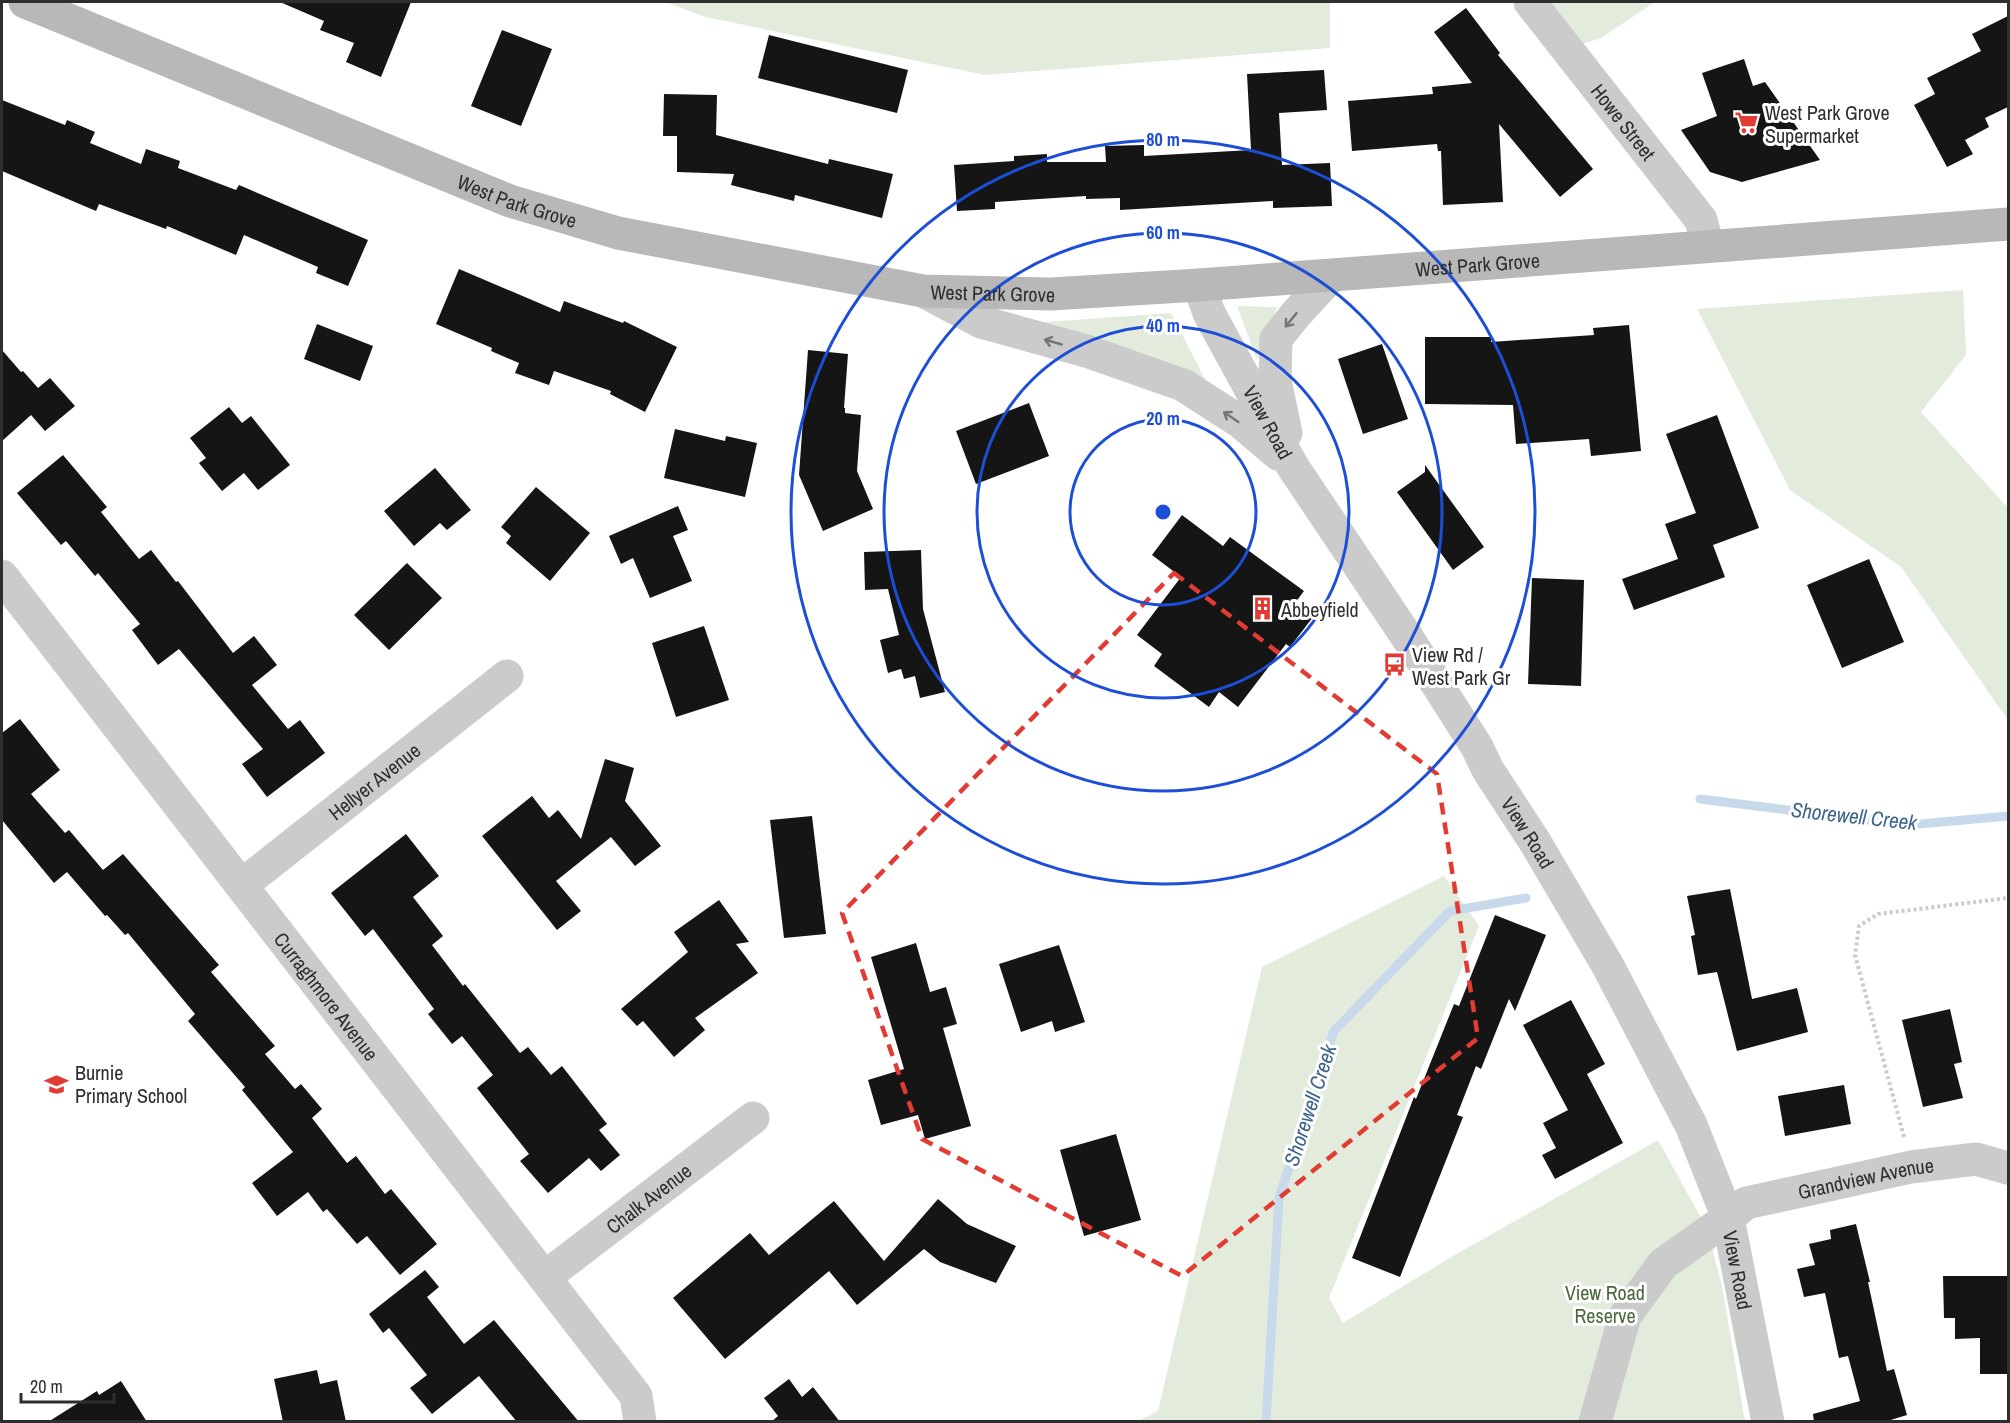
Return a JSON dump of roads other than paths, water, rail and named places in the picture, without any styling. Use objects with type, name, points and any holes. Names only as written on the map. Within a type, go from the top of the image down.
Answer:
[{"type":"main road","name":"West Park Grove","points":[[25,2],[510,201],[618,233],[923,291],[1051,294],[1199,285],[2008,224]]},
{"type":"street","name":"Howe Street","points":[[1530,2],[1701,220],[1708,246]]},
{"type":"street","points":[[1293,467],[1275,380],[1276,339],[1331,276]]},
{"type":"street","name":"View Road","points":[[1199,285],[1209,312],[1293,467],[1407,637],[1535,842],[1602,956],[1691,1125],[1728,1218],[1768,1422]]},
{"type":"street","points":[[923,291],[981,322],[1086,351],[1183,385],[1239,421],[1293,467]]},
{"type":"street","name":"Curraghmore Avenue","points":[[2,576],[636,1396],[640,1422]]},
{"type":"street","name":"Hellyer Avenue","points":[[242,885],[507,676]]},
{"type":"street","name":"Chalk Avenue","points":[[545,1277],[753,1118]]},
{"type":"street","name":"Grandview Avenue","points":[[1595,1422],[1625,1316],[1663,1263],[1746,1203],[1911,1167],[1976,1159],[2008,1168]]},
{"type":"waterway","name":"Shorewell Creek","points":[[1700,799],[1909,825],[2008,816]]},
{"type":"waterway","name":"Shorewell Creek","points":[[1266,1422],[1279,1198],[1334,1031],[1450,911],[1526,898]]},
{"type":"place","name":"West Park Grove Supermarket","points":[[1747,123]]},
{"type":"place","name":"Abbeyfield","points":[[1263,609]]},
{"type":"place","name":"View Rd / West Park Gr","points":[[1394,665]]},
{"type":"place","name":"Burnie Primary School","points":[[57,1084]]},
{"type":"park label","name":"View Road Reserve","points":[[1605,1304]]}]
